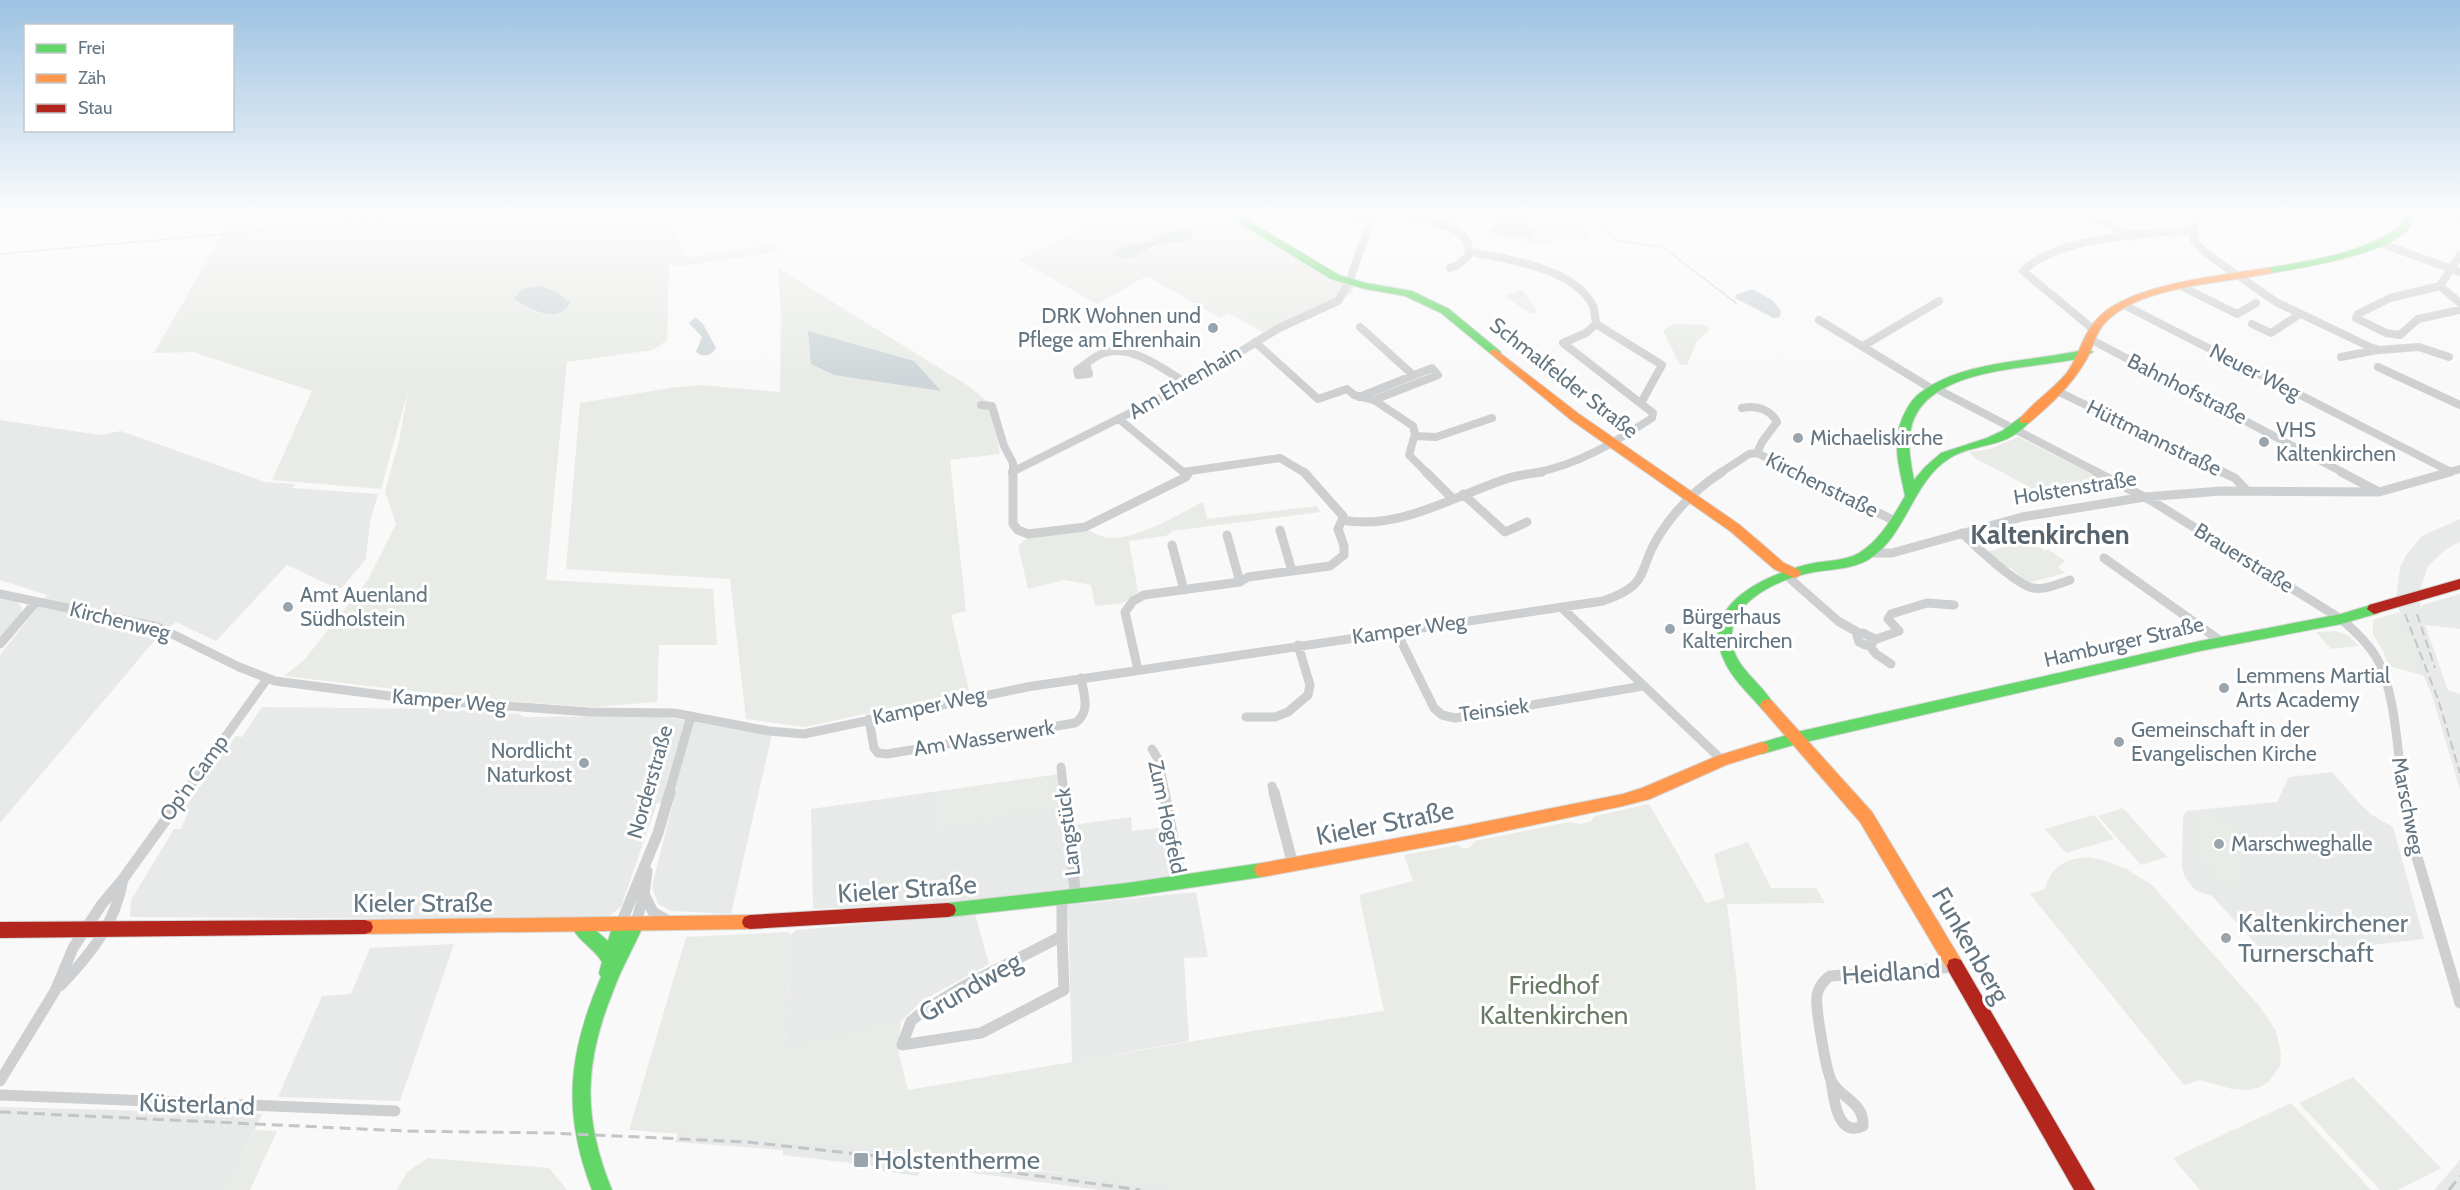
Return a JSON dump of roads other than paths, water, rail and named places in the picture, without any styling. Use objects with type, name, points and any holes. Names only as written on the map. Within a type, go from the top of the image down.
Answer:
[{"type":"main road","name":"Schmalfelder Straße","points":[[1324,271],[1349,282],[1408,293],[1445,311],[1612,444],[1735,528],[1761,554],[1790,575]]},
{"type":"main road","points":[[1868,553],[1906,508],[1927,471],[1943,456],[1953,451],[1996,440],[2013,429],[2057,391],[2106,314],[2124,304],[2183,287],[2263,271]]},
{"type":"main road","points":[[1911,496],[1905,428],[1916,404],[1934,388],[2010,365],[2084,348]]},
{"type":"main road","points":[[1907,468],[1912,471],[1927,471]]},
{"type":"main road","name":"Holstenstraße","points":[[1770,583],[1790,575],[1849,561],[1868,553]]},
{"type":"main road","name":"Schmalfelder Straße","points":[[1761,554],[1769,570],[1770,583]]},
{"type":"main road","name":"Funkenberg","points":[[1770,583],[1736,606],[1724,625],[1723,640],[1728,656],[1737,671],[1866,817],[1956,967],[2082,1189]]},
{"type":"main road","name":"Hamburger Straße","points":[[1797,738],[2222,642],[2341,619],[2460,584]]},
{"type":"main road","name":"Kieler Straße","points":[[0,930],[674,925],[827,919],[1069,898],[1182,884],[1293,865],[1623,800],[1645,794],[1722,760],[1797,738]]},
{"type":"main road","name":"Norderstraße","points":[[606,987],[610,960],[620,926]]},
{"type":"main road","name":"Norderstraße","points":[[602,1190],[582,1145],[579,1106],[584,1058],[606,987],[635,926]]},
{"type":"main road","points":[[580,927],[602,946],[610,960]]},
{"type":"street","name":"Am Ehrenhain","points":[[1012,472],[1188,384],[1279,328],[1329,308],[1338,301],[1353,271]]},
{"type":"street","points":[[1342,520],[1358,523],[1390,520],[1508,478],[1558,469],[1612,444],[1652,418],[1653,412],[1563,343],[1586,333],[1596,324],[1597,311],[1592,300],[1577,286],[1543,271]]},
{"type":"street","name":"Bahnhofstraße","points":[[2022,271],[2084,348],[2379,492]]},
{"type":"street","points":[[2230,271],[2276,303],[2379,350]]},
{"type":"street","points":[[2456,271],[2440,286],[2390,298],[2358,314],[2356,318],[2386,333],[2397,335],[2407,331],[2418,319],[2460,310]]},
{"type":"street","points":[[2440,286],[2460,303]]},
{"type":"street","points":[[2183,287],[2237,314],[2256,303]]},
{"type":"street","points":[[1863,346],[1939,301]]},
{"type":"street","name":"Neuer Weg","points":[[2124,304],[2456,470]]},
{"type":"street","points":[[2252,324],[2271,333],[2300,314]]},
{"type":"street","name":"Brauerstraße","points":[[1819,320],[1934,388],[2145,497],[2341,619]]},
{"type":"street","points":[[1596,324],[1662,365],[1641,403]]},
{"type":"street","points":[[1360,327],[1413,375]]},
{"type":"street","points":[[1255,342],[1318,399],[1347,389],[1359,397],[1374,400],[1413,426],[1415,436],[1408,449],[1409,455],[1452,498]]},
{"type":"street","points":[[2341,357],[2379,350],[2419,347],[2449,357]]},
{"type":"street","points":[[1086,364],[1101,354],[1126,352],[1188,384]]},
{"type":"street","points":[[2378,366],[2460,405]]},
{"type":"street","points":[[1359,397],[1432,368],[1438,375],[1374,400]]},
{"type":"street","name":"Hüttmannstraße","points":[[2057,391],[2235,478],[2247,491]]},
{"type":"street","points":[[981,405],[992,406],[1004,446],[1013,463],[1013,524],[1018,530],[1028,534],[1085,527],[1186,477],[1189,471]]},
{"type":"street","points":[[1742,408],[1749,406],[1764,409],[1778,422],[1775,428],[1761,440],[1757,453]]},
{"type":"street","points":[[1415,436],[1436,437],[1492,418]]},
{"type":"street","points":[[1119,419],[1183,472],[1280,458],[1292,461],[1344,516],[1338,529],[1346,550],[1345,557],[1340,562],[1330,566],[1248,577],[1240,582],[1144,596],[1128,606],[1125,612],[1138,670]]},
{"type":"street","name":"Kirchenstraße","points":[[1690,497],[1749,454],[1757,453],[1895,521]]},
{"type":"street","name":"Holstenstraße","points":[[1868,553],[1892,553],[2034,514],[2145,497],[2221,490],[2379,492],[2456,470]]},
{"type":"street","points":[[1463,494],[1505,532],[1527,522]]},
{"type":"street","name":"Kamper Weg","points":[[267,678],[413,699],[589,712],[655,712],[691,716],[769,731],[804,734],[869,719],[1081,678],[1562,608],[1623,595],[1632,591],[1646,573],[1655,541],[1690,497]]},
{"type":"street","points":[[1280,531],[1292,571]]},
{"type":"street","points":[[1962,533],[1995,565],[2005,569],[2029,588],[2041,589],[2070,580]]},
{"type":"street","points":[[1227,535],[1240,582]]},
{"type":"street","points":[[1173,544],[1184,590]]},
{"type":"street","points":[[2104,558],[2222,642]]},
{"type":"street","points":[[1790,575],[1838,621],[1859,633],[1867,634],[1876,654],[1891,664]]},
{"type":"street","name":"Kamper Weg","points":[[1590,602],[1638,582]]},
{"type":"street","name":"Kirchenweg","points":[[0,594],[158,627],[267,678]]},
{"type":"street","points":[[0,644],[36,602]]},
{"type":"street","points":[[1871,643],[1899,631],[1888,619],[1891,614],[1927,603],[1954,606]]},
{"type":"street","points":[[1562,608],[1722,760]]},
{"type":"street","name":"Marschweg","points":[[2341,619],[2358,634],[2376,657],[2387,683],[2409,830],[2460,1003]]},
{"type":"street","name":"Teinsiek","points":[[1396,631],[1434,708],[1442,715],[1455,718],[1642,686]]},
{"type":"street","points":[[1246,717],[1275,717],[1288,712],[1308,695],[1310,685],[1298,645]]},
{"type":"street","name":"Op'n Camp","points":[[85,930],[267,678]]},
{"type":"street","name":"Am Wasserwerk","points":[[869,719],[874,748],[878,753],[886,754],[1075,723],[1084,719],[1086,713],[1081,678]]},
{"type":"street","name":"Norderstraße","points":[[620,926],[649,859],[691,716]]},
{"type":"street","name":"Zum Hogfeld","points":[[1152,750],[1158,759],[1182,884]]},
{"type":"street","name":"Langstück","points":[[1061,767],[1069,898]]},
{"type":"street","points":[[1272,786],[1293,865]]},
{"type":"street","name":"Norderstraße","points":[[635,926],[644,894],[649,859]]},
{"type":"street","name":"Op'n Camp","points":[[105,930],[117,906],[123,879]]},
{"type":"street","points":[[644,894],[654,912],[674,925]]},
{"type":"street","name":"Grundweg","points":[[1062,936],[962,987],[925,1010],[911,1021],[902,1045],[981,1033],[1064,990],[1062,936],[1069,898]]},
{"type":"street","points":[[0,1081],[55,991],[69,957],[85,930]]},
{"type":"street","points":[[55,991],[80,966],[105,930]]},
{"type":"street","name":"Heidland","points":[[1831,1081],[1816,1003],[1818,991],[1826,979],[1830,976],[1956,967]]},
{"type":"street","name":"Küsterland","points":[[0,1095],[395,1111]]},
{"type":"waterway","points":[[1693,271],[1736,303]]},
{"type":"railway","points":[[2405,614],[2438,699],[2460,773]]},
{"type":"railway","points":[[2417,614],[2435,668]]},
{"type":"railway","points":[[0,1112],[405,1131],[552,1133],[747,1142],[951,1164],[1140,1190]]},
{"type":"railway","points":[[2449,1190],[2460,1176]]},
{"type":"place","name":"DRK Wohnen und Pflege am Ehrenhain","points":[[1213,328]]},
{"type":"place","name":"Michaeliskirche","points":[[1798,438]]},
{"type":"place","name":"VHS Kaltenkirchen","points":[[2264,442]]},
{"type":"place","name":"Amt Auenland Südholstein","points":[[288,607]]},
{"type":"place","name":"Bürgerhaus Kaltenirchen","points":[[1670,629]]},
{"type":"place","name":"Lemmens Martial Arts Academy","points":[[2224,688]]},
{"type":"place","name":"Gemeinschaft in der Evangelischen Kirche","points":[[2119,742]]},
{"type":"place","name":"Nordlicht Naturkost","points":[[584,763]]},
{"type":"place","name":"Marschweghalle","points":[[2219,844]]},
{"type":"place","name":"Kaltenkirchener Turnerschaft","points":[[2226,938]]},
{"type":"place","name":"Holstentherme","points":[[861,1160]]},
{"type":"district","name":"Kaltenkirchen","points":[[2050,535]]},
{"type":"park label","name":"Friedhof Kaltenkirchen","points":[[1554,1000]]}]
